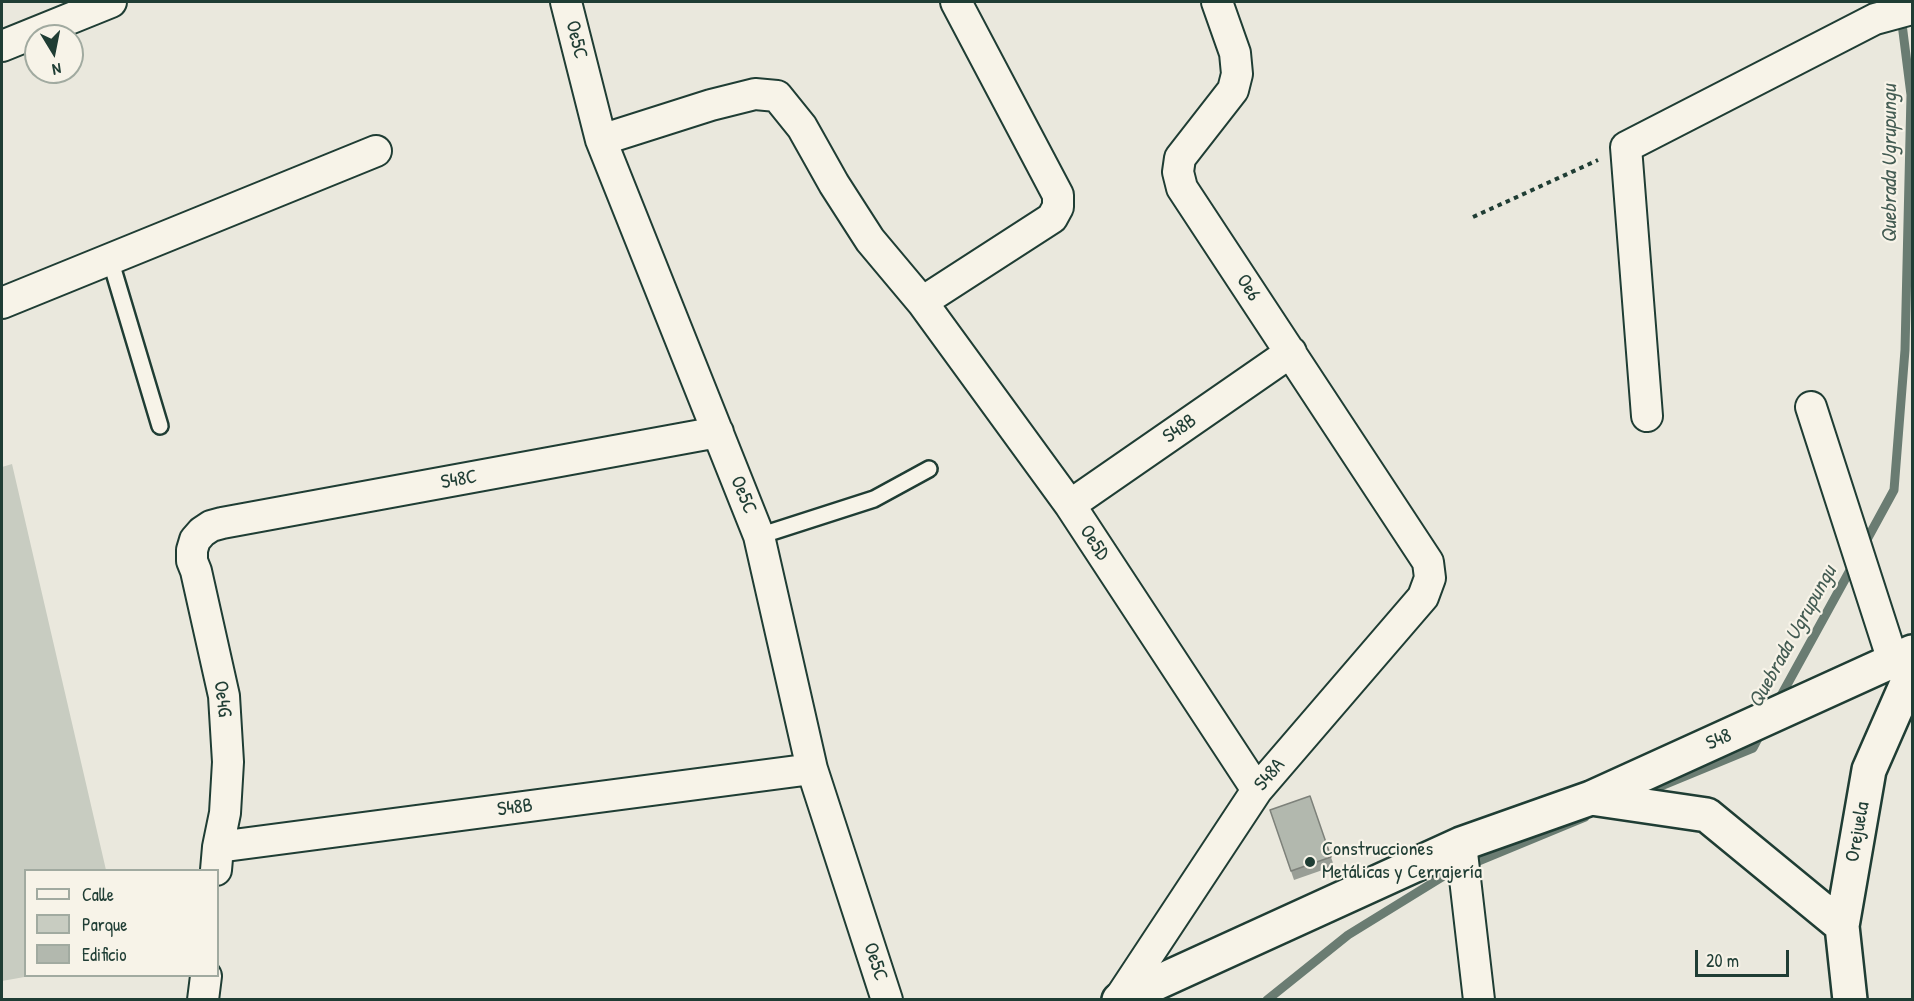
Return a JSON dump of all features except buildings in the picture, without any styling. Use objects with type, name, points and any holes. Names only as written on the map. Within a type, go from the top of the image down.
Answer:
[{"type":"street","points":[[2,46],[111,2]]},
{"type":"street","name":"Oe5C","points":[[566,2],[601,140],[759,536],[812,769],[887,999]]},
{"type":"street","points":[[922,302],[1052,218],[1058,207],[1058,195],[956,2]]},
{"type":"street","name":"Oe6","points":[[1217,2],[1235,53],[1237,74],[1233,90],[1180,158],[1178,172],[1182,188],[1428,562]]},
{"type":"street","points":[[1647,416],[1626,147],[1875,19],[1912,9]]},
{"type":"street","name":"Oe5D","points":[[601,140],[711,105],[755,94],[777,96],[802,127],[834,184],[870,240],[922,302],[1070,505],[1257,790]]},
{"type":"street","points":[[2,303],[376,151]]},
{"type":"street","name":"S48B","points":[[1070,505],[1291,352]]},
{"type":"street","points":[[1811,407],[1906,662]]},
{"type":"street","name":"S48C","points":[[202,532],[222,523],[718,432]]},
{"type":"street","name":"Oe4G","points":[[202,532],[195,540],[192,561],[222,684],[228,762],[225,813],[217,859]]},
{"type":"street","name":"S48A","points":[[1119,999],[1257,790],[1422,597],[1430,578],[1428,562]]},
{"type":"street","name":"S48","points":[[1119,999],[1461,844],[1591,798],[1906,662]]},
{"type":"street","name":"Orejuela","points":[[1850,999],[1842,926],[1869,770],[1906,662]]},
{"type":"street","name":"S48B","points":[[217,859],[812,769]]},
{"type":"street","points":[[1591,798],[1707,815],[1842,926]]},
{"type":"street","points":[[1461,844],[1474,972],[1479,999]]},
{"type":"street","points":[[203,999],[206,977]]},
{"type":"lane","points":[[110,259],[160,426]]},
{"type":"lane","points":[[759,536],[874,499],[929,469]]},
{"type":"path","points":[[1473,217],[1626,147]]},
{"type":"green space","points":[[12,464],[106,869],[24,869],[24,977],[2,981],[2,467]]},
{"type":"waterway","name":"Quebrada Ugrupungu","points":[[1864,545],[1894,490],[1905,350],[1911,95],[1901,16]]},
{"type":"waterway","name":"Quebrada Ugrupungu","points":[[1777,703],[1854,563]]},
{"type":"waterway","name":"Quebrada Ugrupungu","points":[[1639,795],[1753,748],[1762,731]]},
{"type":"waterway","name":"Quebrada Ugrupungu","points":[[1267,1000],[1348,935],[1447,874],[1585,817]]},
{"type":"place","name":"Construcciones Metálicas y Cerrajería","points":[[1310,862]]}]
